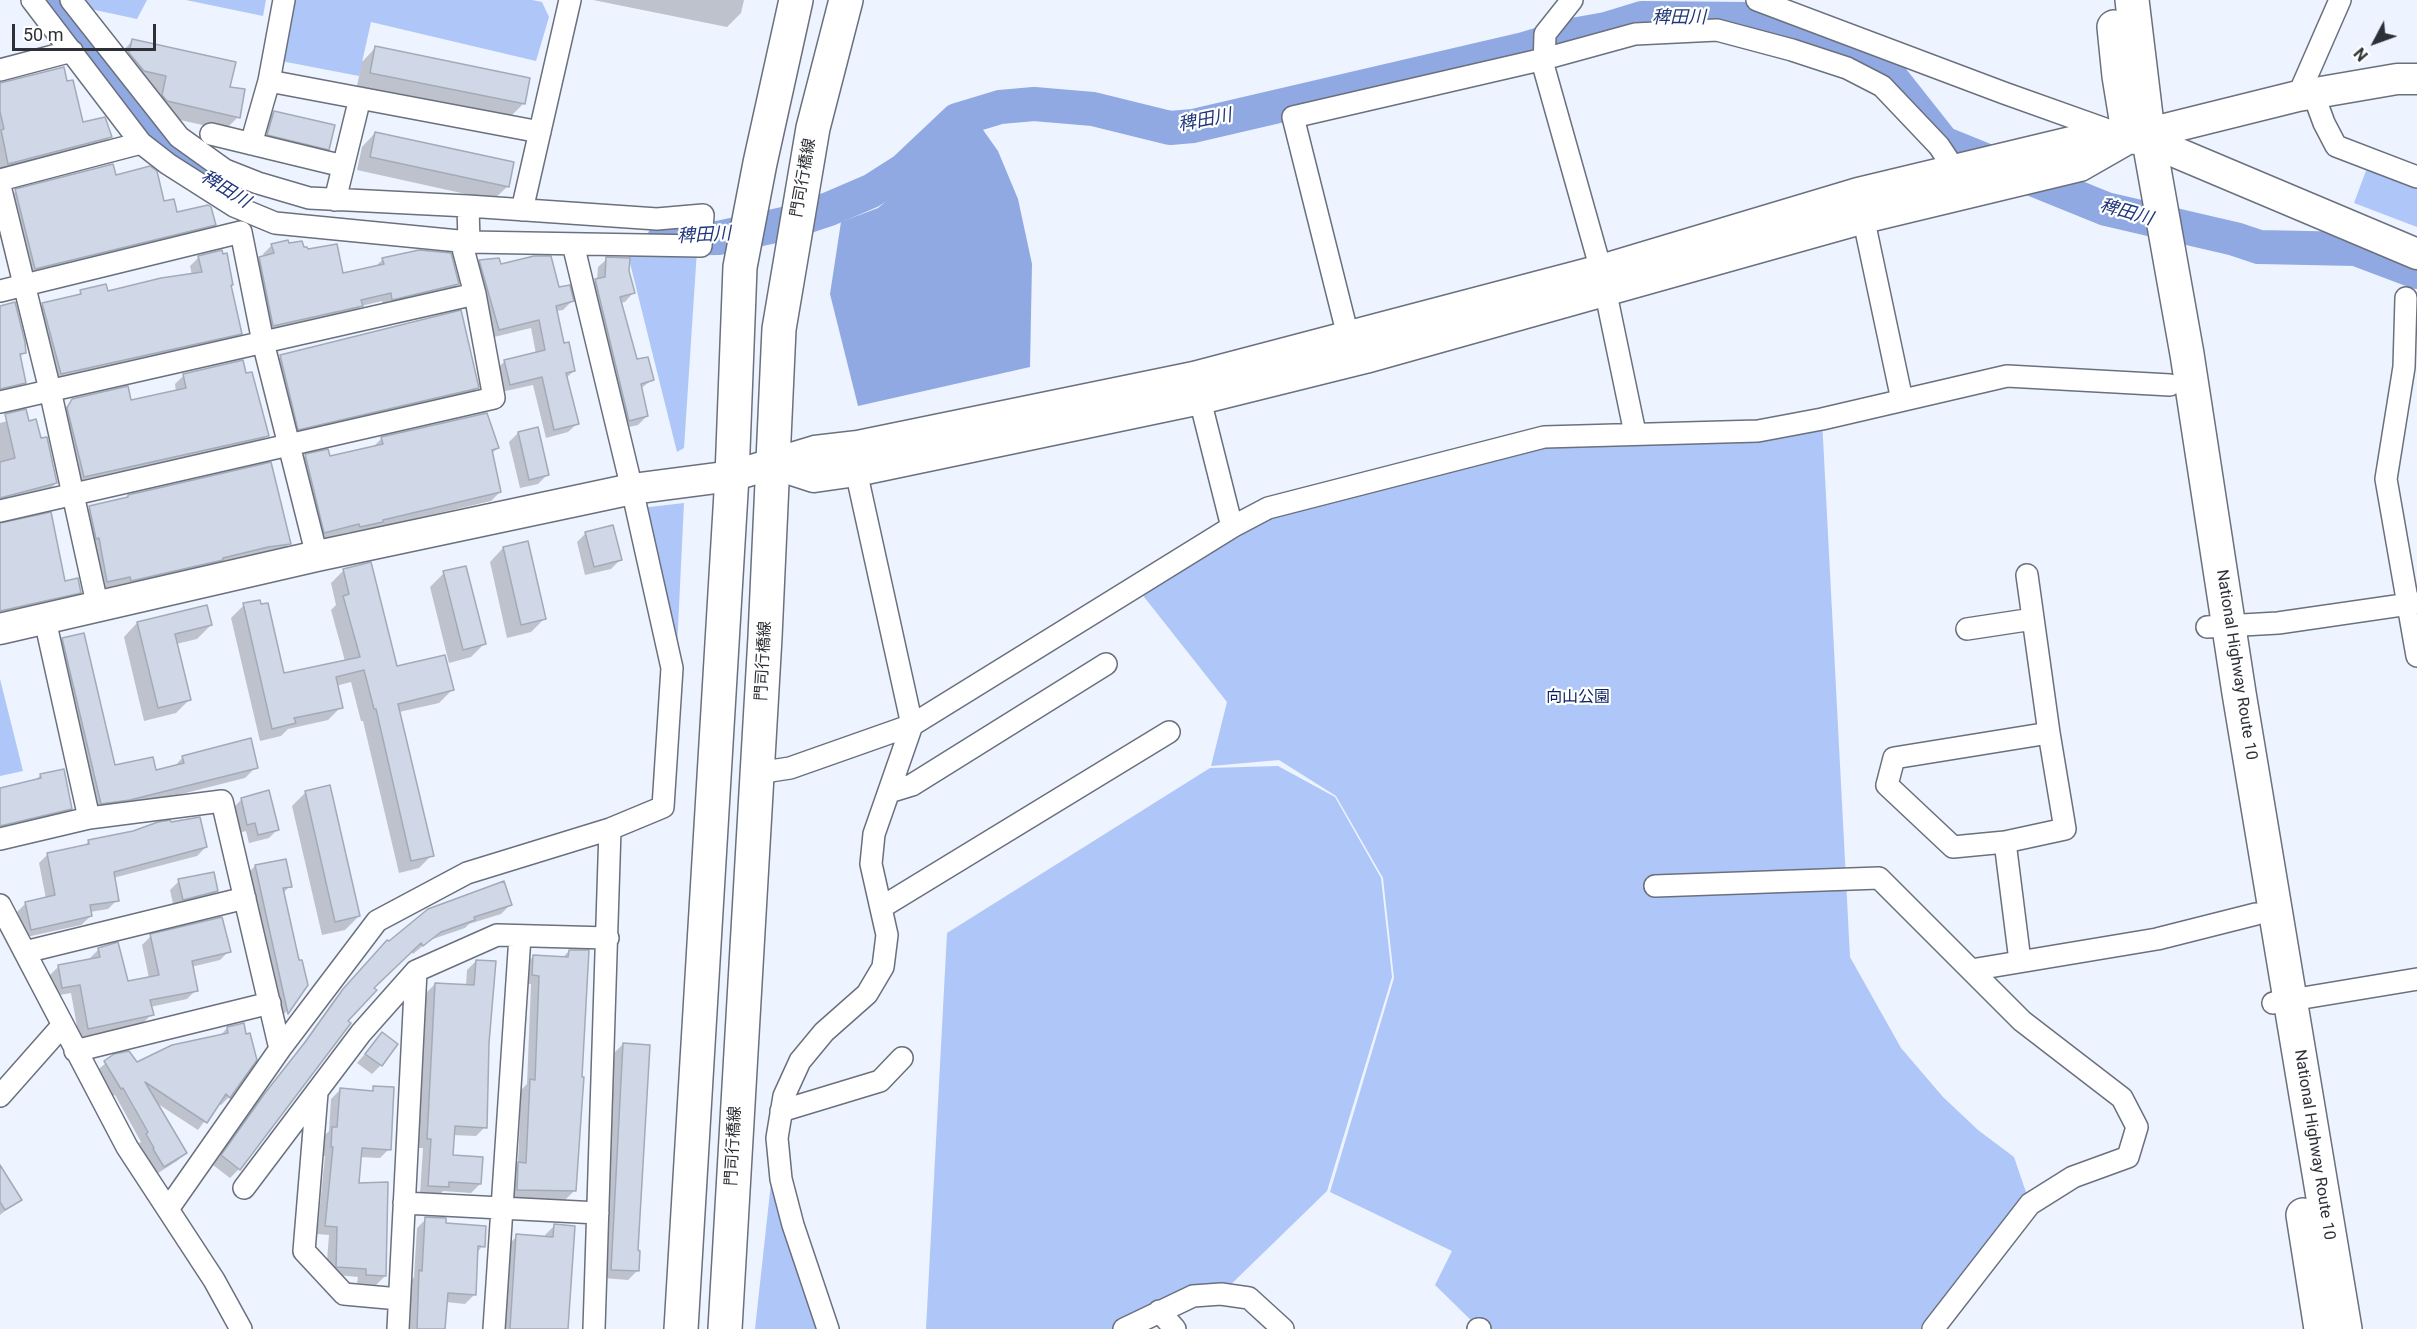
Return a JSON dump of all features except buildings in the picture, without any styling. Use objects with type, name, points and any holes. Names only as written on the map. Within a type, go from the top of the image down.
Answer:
[{"type":"main road","points":[[681,1329],[732,476],[740,267],[759,163],[796,0]]},
{"type":"main road","name":"門司行橋線","points":[[725,1329],[758,773],[779,329],[813,128],[846,0]]},
{"type":"main road","name":"National Highway Route 10","points":[[2111,0],[2119,76],[2142,137],[2175,284],[2219,626],[2281,1002],[2344,1329]]},
{"type":"main road","name":"National Highway Route 10","points":[[2132,0],[2142,137],[2170,385],[2219,626],[2230,772],[2256,914],[2281,1002],[2321,1329]]},
{"type":"street","points":[[32,0],[141,143],[168,164],[234,206],[275,223],[465,241],[700,246],[703,215],[657,219],[468,206],[335,200],[309,198],[258,183],[225,170],[179,137],[71,0]]},
{"type":"street","points":[[251,144],[268,81],[285,0]]},
{"type":"street","points":[[522,210],[568,0]]},
{"type":"street","points":[[1572,0],[1545,34],[1544,68],[1603,281],[1635,433]]},
{"type":"street","points":[[1757,0],[2004,93],[2142,137],[2417,254]]},
{"type":"street","points":[[2306,94],[2340,0]]},
{"type":"street","points":[[1348,336],[1293,117],[1544,59],[1635,34],[1717,30],[1792,50],[1847,68],[1882,86],[1939,146],[1955,170]]},
{"type":"street","points":[[0,70],[72,51]]},
{"type":"street","points":[[1861,206],[2080,166],[2142,137],[2306,94],[2397,79],[2417,79]]},
{"type":"street","points":[[268,81],[540,132]]},
{"type":"street","points":[[2306,94],[2337,146],[2417,177]]},
{"type":"street","points":[[335,200],[360,98]]},
{"type":"street","points":[[211,134],[343,166]]},
{"type":"street","points":[[0,629],[317,556],[632,489],[732,476],[774,464],[814,477],[857,458],[952,449],[1197,388],[1365,358],[1603,281],[1861,206],[1955,170],[2074,141],[2142,137]]},
{"type":"street","points":[[0,180],[141,143]]},
{"type":"street","points":[[0,186],[50,390],[98,608]]},
{"type":"street","points":[[234,206],[263,342],[317,556]]},
{"type":"street","points":[[0,511],[73,492],[494,398],[465,241],[468,206]]},
{"type":"street","points":[[1861,206],[1902,400]]},
{"type":"street","points":[[0,291],[241,232]]},
{"type":"street","points":[[168,1209],[280,1048],[377,921],[466,873],[610,829],[663,807],[672,668],[573,244]]},
{"type":"street","points":[[1197,388],[1348,336],[1603,281]]},
{"type":"street","points":[[0,402],[475,294]]},
{"type":"street","points":[[2406,298],[2404,368],[2386,479],[2412,604],[2417,656]]},
{"type":"street","points":[[758,773],[790,768],[912,725],[1232,527],[1268,508],[1544,437],[1758,431],[1822,419],[2007,376],[2170,385]]},
{"type":"street","points":[[1197,388],[1232,527]]},
{"type":"street","points":[[828,1329],[793,1226],[781,1179],[777,1138],[784,1096],[800,1061],[824,1032],[867,994],[883,967],[887,935],[871,864],[874,834],[912,725],[857,458]]},
{"type":"street","points":[[2027,575],[2065,830],[2005,842],[1953,847],[1887,785],[1894,758],[2049,733]]},
{"type":"street","points":[[2219,626],[2278,624],[2412,604]]},
{"type":"street","points":[[1967,629],[2033,619]]},
{"type":"street","points":[[45,620],[89,818]]},
{"type":"street","points":[[889,792],[912,785],[1106,664]]},
{"type":"street","points":[[882,907],[1169,732]]},
{"type":"street","points":[[0,839],[89,818],[222,801],[280,1048]]},
{"type":"street","points":[[594,1329],[610,829]]},
{"type":"street","points":[[2005,842],[2020,961]]},
{"type":"street","points":[[1656,886],[1879,878],[2022,1021],[2122,1098],[2137,1127],[2127,1156],[2073,1177],[2030,1204],[1933,1329]]},
{"type":"street","points":[[25,952],[245,898]]},
{"type":"street","points":[[0,905],[127,1147],[214,1280],[241,1329]]},
{"type":"street","points":[[1971,970],[2157,939],[2256,914]]},
{"type":"street","points":[[244,1188],[361,1033],[416,971],[497,935],[608,938]]},
{"type":"street","points":[[494,1329],[520,936]]},
{"type":"street","points":[[398,1329],[416,971]]},
{"type":"street","points":[[2281,1002],[2417,979]]},
{"type":"street","points":[[75,1051],[270,1003]]},
{"type":"street","points":[[0,1096],[62,1026]]},
{"type":"street","points":[[781,1111],[880,1081],[902,1058]]},
{"type":"street","points":[[317,1092],[304,1251],[344,1294],[399,1299]]},
{"type":"street","points":[[404,1203],[598,1213]]},
{"type":"street","points":[[1124,1329],[1193,1296],[1221,1294],[1249,1298],[1283,1329]]},
{"type":"street","points":[[1159,1311],[1174,1329]]},
{"type":"green space","points":[[82,0],[147,0],[137,19],[81,7]]},
{"type":"green space","points":[[186,0],[266,0],[263,16]]},
{"type":"green space","points":[[293,0],[532,0],[542,2],[549,17],[536,61],[371,22],[359,76],[281,61]]},
{"type":"green space","points":[[2367,168],[2417,186],[2417,227],[2354,203]]},
{"type":"green space","points":[[626,247],[697,250],[684,448],[677,452]]},
{"type":"green space","name":"向山公園","points":[[1822,419],[1850,957],[1901,1048],[1943,1097],[1978,1130],[2014,1157],[2030,1204],[1933,1329],[1480,1329],[1435,1285],[1452,1251],[1330,1192],[1394,978],[1383,878],[1336,796],[1279,760],[1211,766],[1227,702],[1137,588],[1232,527],[1544,437]]},
{"type":"green space","points":[[684,503],[677,648],[641,508]]},
{"type":"green space","points":[[0,679],[23,771],[0,776]]},
{"type":"green space","points":[[1278,766],[1335,797],[1381,878],[1392,977],[1327,1191],[1221,1294],[1124,1329],[926,1329],[947,933],[1210,768]]},
{"type":"green space","points":[[771,1183],[802,1278],[823,1329],[755,1329]]},
{"type":"shaded area","points":[[981,127],[998,151],[1018,199],[1032,264],[1030,367],[858,406],[830,294],[841,222],[878,208],[911,180],[952,136]]},
{"type":"waterway","name":"稗田川","points":[[46,0],[104,76],[150,130],[180,159],[223,189]]},
{"type":"waterway","name":"稗田川","points":[[664,239],[718,238],[784,224],[829,209],[871,191],[904,170],[957,120],[1000,107],[1034,104],[1093,109],[1170,128],[1193,126],[1524,49],[1642,18],[1746,19],[1840,52],[1890,76],[1943,143],[2106,209],[2235,239],[2259,247],[2356,249],[2417,272]]}]
